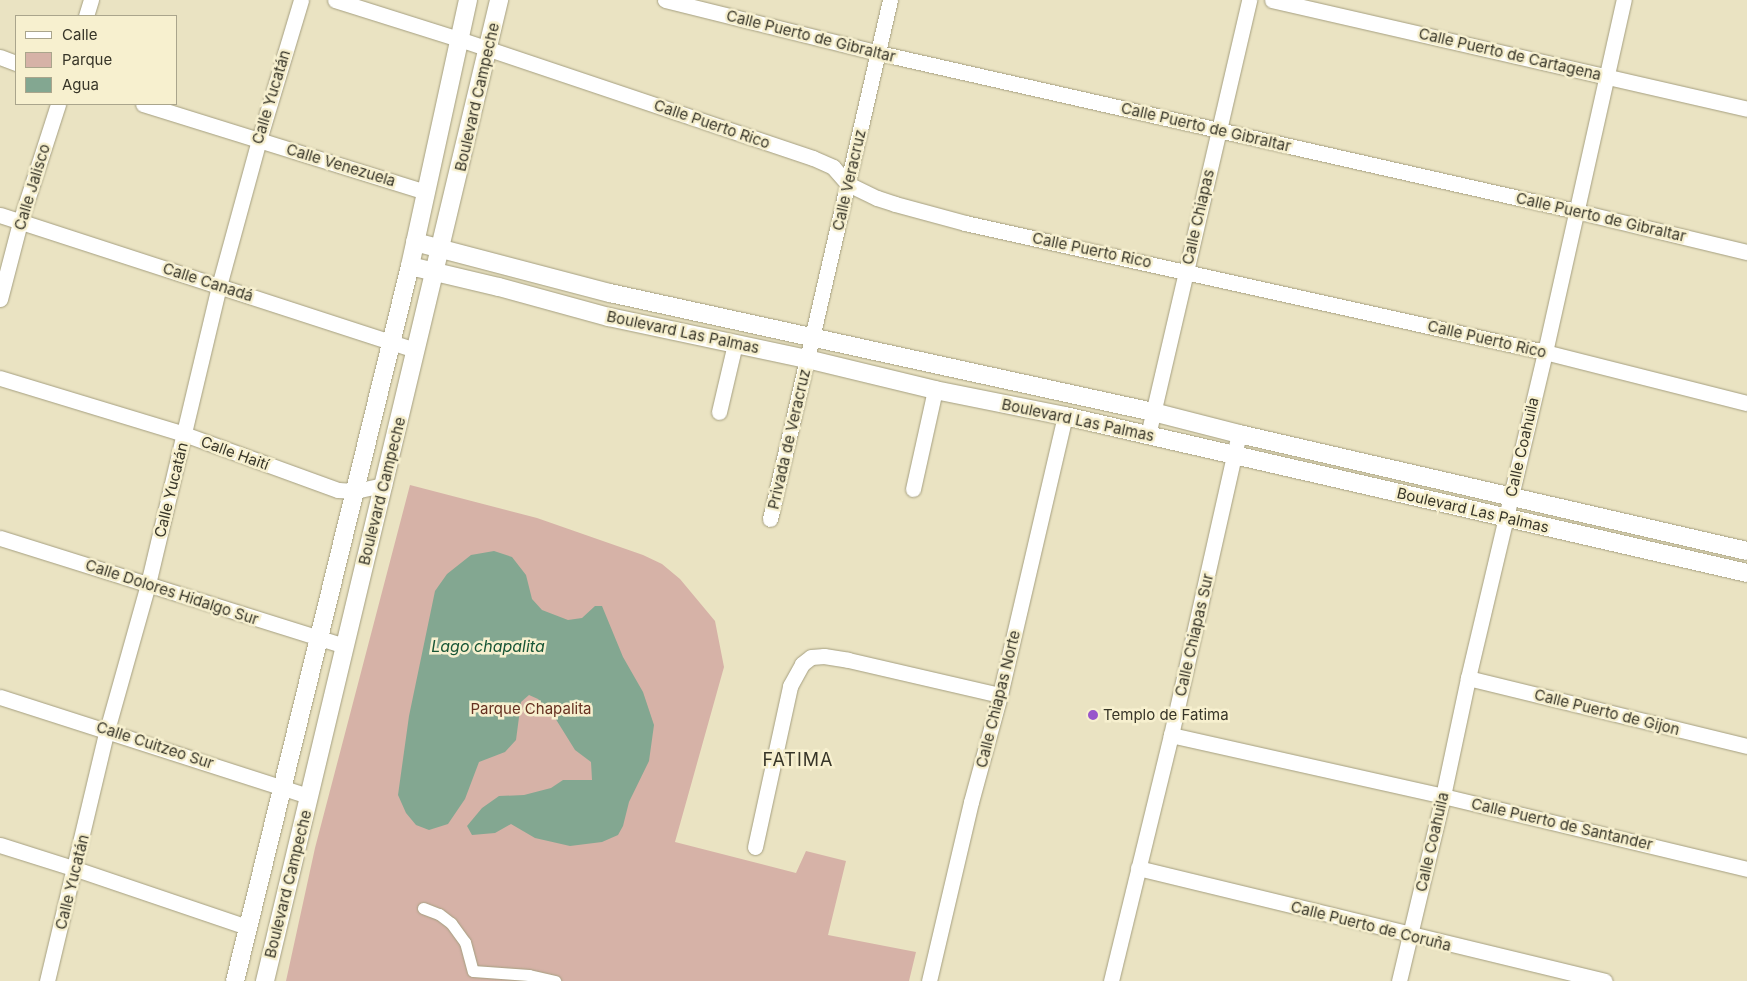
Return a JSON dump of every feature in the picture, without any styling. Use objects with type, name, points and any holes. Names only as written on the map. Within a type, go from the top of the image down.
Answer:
[{"type":"street","points":[[86,15],[92,0]]},
{"type":"street","name":"Calle Yucatán","points":[[47,981],[76,868],[107,730],[148,584],[219,286],[259,140],[301,0]]},
{"type":"street","name":"Calle Puerto Rico","points":[[335,0],[459,39],[813,158],[833,168],[848,184],[877,198],[965,223],[1186,270],[1545,352],[1747,403]]},
{"type":"street","name":"Boulevard Campeche","points":[[235,981],[320,640],[389,342],[410,266],[468,0]]},
{"type":"street","name":"Boulevard Campeche","points":[[264,981],[500,0]]},
{"type":"street","name":"Calle Puerto de Gibraltar","points":[[665,0],[879,53],[1576,211],[1747,252]]},
{"type":"street","name":"Calle Veracruz","points":[[807,359],[890,0]]},
{"type":"street","name":"Calle Chiapas","points":[[1148,435],[1248,0]]},
{"type":"street","name":"Calle Puerto de Cartagena","points":[[1272,0],[1606,75],[1747,109]]},
{"type":"street","name":"Calle Coahuila","points":[[1399,981],[1545,352],[1624,0]]},
{"type":"street","points":[[0,57],[15,63]]},
{"type":"street","name":"Calle Jalisco","points":[[0,299],[20,222],[58,105]]},
{"type":"street","name":"Calle Venezuela","points":[[146,105],[425,192]]},
{"type":"street","name":"Calle Canadá","points":[[0,215],[416,350]]},
{"type":"street","name":"Boulevard Las Palmas","points":[[415,242],[610,293],[1153,412],[1239,434],[1747,550]]},
{"type":"street","name":"Boulevard Las Palmas","points":[[410,266],[609,317],[807,359],[935,390],[1065,416],[1747,573]]},
{"type":"street","points":[[719,412],[734,344]]},
{"type":"street","name":"Privada de Veracruz","points":[[770,519],[807,359]]},
{"type":"street","name":"Calle Haití","points":[[0,378],[184,434],[325,485],[355,491],[384,485]]},
{"type":"street","points":[[913,490],[935,390]]},
{"type":"street","name":"Calle Chiapas Norte","points":[[929,981],[1000,695],[1065,416]]},
{"type":"street","name":"Calle Chiapas Sur","points":[[1111,981],[1171,735],[1239,434]]},
{"type":"street","name":"Calle Dolores Hidalgo Sur","points":[[0,538],[344,646]]},
{"type":"street","points":[[755,847],[790,686],[802,664],[811,657],[824,656],[848,660],[1000,695]]},
{"type":"street","name":"Calle Puerto de Gijon","points":[[1468,678],[1747,746]]},
{"type":"street","name":"Calle Cuitzeo Sur","points":[[0,697],[310,796]]},
{"type":"street","name":"Calle Puerto de Santander","points":[[1171,735],[1443,796],[1747,869]]},
{"type":"street","points":[[0,845],[76,868],[247,927]]},
{"type":"street","name":"Calle Puerto de Coruña","points":[[1138,868],[1605,981]]},
{"type":"street","points":[[423,908],[438,914],[452,923],[465,942],[473,976],[529,974],[555,981]]},
{"type":"green space","name":"Parque Chapalita","points":[[410,485],[537,518],[643,555],[662,564],[680,579],[715,621],[724,667],[675,842],[796,873],[806,851],[846,861],[828,935],[916,952],[909,981],[286,981],[315,848]]},
{"type":"water","name":"Lago chapalita","points":[[494,551],[512,557],[526,575],[532,599],[542,610],[568,620],[582,618],[595,606],[602,606],[623,657],[643,692],[654,725],[649,761],[629,802],[623,826],[618,835],[602,842],[570,846],[535,838],[511,824],[495,833],[472,835],[467,826],[482,808],[499,796],[524,795],[551,788],[563,780],[592,780],[591,762],[575,750],[552,713],[538,699],[529,695],[521,702],[516,740],[505,752],[479,762],[465,799],[448,824],[429,830],[416,825],[406,813],[398,795],[409,716],[435,591],[447,574],[471,555]]},
{"type":"place","name":"Templo de Fatima","points":[[1093,715]]},
{"type":"district","name":"FATIMA","points":[[798,760]]}]
